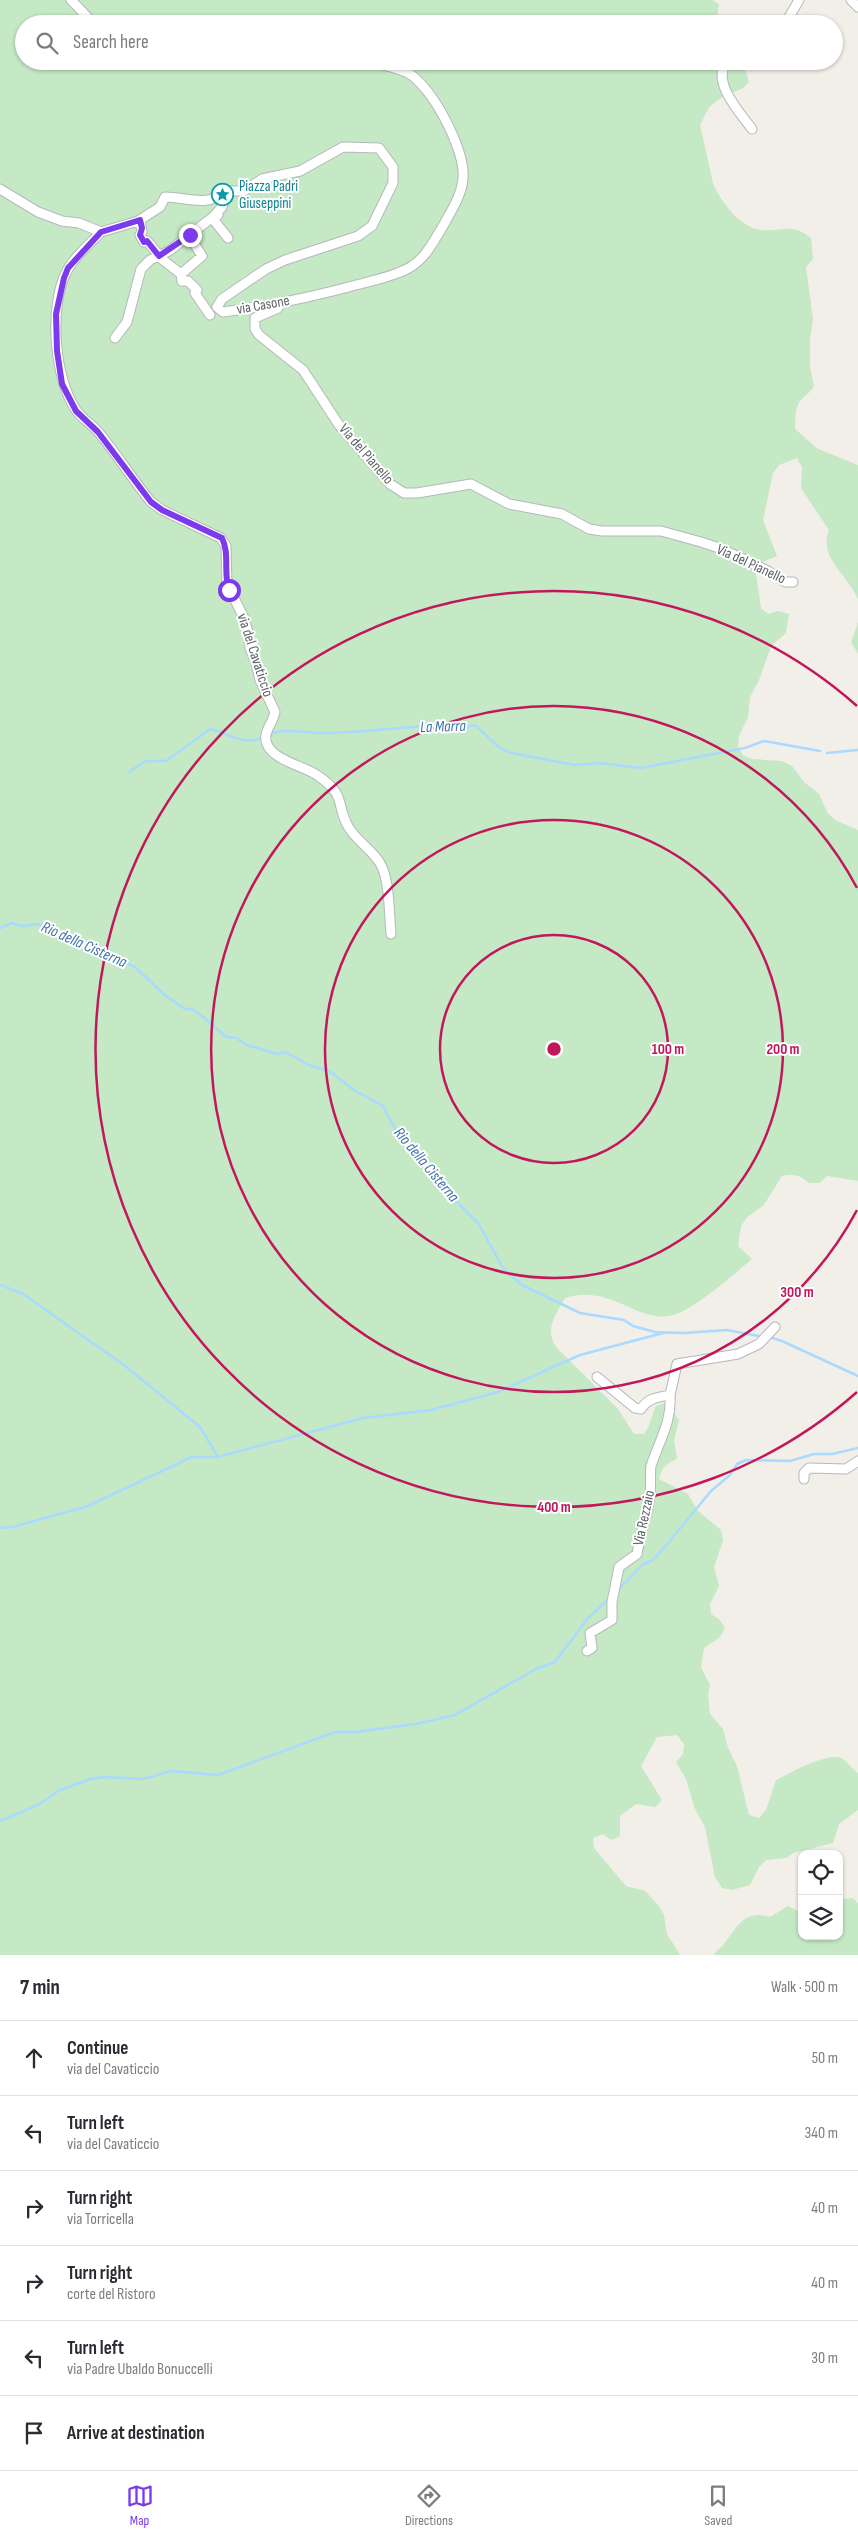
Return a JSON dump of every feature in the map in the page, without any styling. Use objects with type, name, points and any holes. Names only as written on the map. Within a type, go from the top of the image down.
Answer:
[{"type":"street","points":[[71,0],[85,15]]},
{"type":"street","points":[[790,15],[799,0]]},
{"type":"street","points":[[851,0],[858,7]]},
{"type":"street","name":"via Casone","points":[[140,220],[160,207],[162,199],[165,197],[203,201],[218,198],[225,191],[244,191],[262,179],[300,171],[343,146],[379,148],[393,167],[392,183],[372,226],[358,236],[285,260],[266,269],[222,299],[217,307],[223,312],[298,300],[375,280],[407,269],[419,261],[430,248],[462,187],[464,175],[461,159],[439,110],[408,74],[396,70]]},
{"type":"street","points":[[723,70],[725,87],[752,129]]},
{"type":"street","points":[[0,190],[38,212],[62,221],[79,223],[101,232],[140,220],[141,238],[144,242],[147,241],[159,256],[181,274],[182,281],[188,281],[197,290],[195,293],[210,315]]},
{"type":"street","points":[[225,191],[218,215],[213,220],[228,238]]},
{"type":"street","points":[[115,338],[127,322],[141,269],[150,260],[190,235],[219,210]]},
{"type":"street","name":"via del Cavaticcio","points":[[101,232],[68,268],[64,278],[56,314],[57,351],[62,384],[76,411],[98,432],[151,502],[162,510],[222,538],[226,546],[227,584],[243,616],[260,680],[275,712],[266,736],[266,743],[275,756],[291,761],[318,776],[338,793],[348,828],[380,863],[388,895],[391,934]]},
{"type":"street","points":[[181,274],[202,256],[190,235]]},
{"type":"street","name":"Via del Pianello","points":[[298,300],[254,318],[255,329],[259,335],[303,370],[339,425],[397,489],[404,493],[417,493],[471,484],[510,504],[562,514],[589,529],[602,531],[661,531],[701,542],[722,549],[768,571],[785,582],[793,582]]},
{"type":"street","points":[[597,1377],[635,1408],[641,1409],[645,1402],[670,1395],[677,1364],[738,1354],[758,1344],[769,1333]]},
{"type":"street","name":"Via Rezzaio","points":[[587,1650],[592,1648],[590,1633],[608,1623],[613,1617],[612,1602],[619,1567],[637,1554],[641,1528],[650,1500],[652,1476],[650,1468],[669,1418],[670,1395]]},
{"type":"street","points":[[804,1479],[804,1473],[809,1468],[846,1469],[858,1461]]},
{"type":"green space","points":[[0,0],[712,0],[719,4],[717,15],[15,15],[15,70],[746,70],[749,82],[742,89],[725,95],[709,107],[700,125],[713,183],[726,206],[746,225],[762,230],[798,230],[811,238],[813,259],[806,267],[813,319],[810,339],[810,367],[814,386],[798,404],[795,429],[818,449],[858,465],[858,600],[854,591],[831,558],[827,540],[829,530],[801,488],[802,467],[797,458],[779,465],[773,473],[763,520],[777,556],[758,564],[756,574],[761,608],[768,614],[778,611],[789,614],[786,633],[771,646],[759,680],[750,697],[748,717],[739,736],[738,746],[743,755],[752,759],[782,761],[792,766],[804,782],[819,794],[827,812],[835,820],[858,830],[858,1181],[827,1176],[820,1183],[809,1183],[796,1175],[782,1176],[763,1206],[747,1217],[741,1226],[738,1246],[752,1259],[689,1308],[669,1316],[656,1316],[608,1299],[581,1295],[565,1298],[551,1328],[551,1334],[556,1347],[618,1409],[634,1434],[644,1434],[656,1406],[666,1403],[679,1420],[674,1440],[677,1459],[665,1466],[659,1479],[688,1494],[698,1511],[721,1530],[723,1540],[714,1567],[719,1586],[710,1604],[711,1614],[719,1619],[725,1628],[720,1637],[704,1648],[701,1667],[710,1685],[708,1694],[710,1714],[723,1729],[728,1748],[737,1766],[749,1815],[759,1818],[766,1810],[776,1780],[819,1760],[837,1757],[843,1759],[858,1773],[858,1810],[839,1824],[833,1843],[806,1850],[798,1850],[798,1852],[786,1858],[766,1860],[759,1867],[750,1885],[732,1890],[722,1888],[715,1877],[705,1827],[695,1809],[686,1779],[676,1762],[683,1754],[684,1744],[677,1735],[657,1737],[641,1766],[662,1800],[655,1807],[636,1804],[620,1816],[620,1836],[611,1840],[603,1834],[593,1838],[594,1848],[626,1886],[645,1891],[659,1906],[664,1915],[667,1934],[680,1955],[0,1955]]},
{"type":"green space","points":[[858,622],[858,654],[851,642]]},
{"type":"green space","points":[[853,1898],[858,1903],[858,1955],[714,1955],[738,1925],[748,1917],[761,1915],[770,1917],[788,1906],[798,1911],[798,1940],[843,1940],[843,1899]]},
{"type":"waterway","name":"La Marra","points":[[270,734],[289,731],[342,733],[438,725],[476,726],[500,748],[511,753],[575,765],[599,763],[641,768],[745,748],[764,741],[820,751]]},
{"type":"waterway","name":"La Marra","points":[[129,772],[146,761],[166,761],[210,729],[243,740],[250,741],[263,737]]},
{"type":"waterway","points":[[827,753],[858,750]]},
{"type":"waterway","name":"Rio della Cisterna","points":[[0,928],[12,923],[22,926],[39,924],[108,954],[135,967],[166,996],[185,1009],[192,1009],[201,1015],[226,1037],[236,1038],[247,1045],[277,1054],[285,1052],[311,1066],[328,1070],[354,1090],[383,1106],[395,1129],[408,1138],[450,1195],[478,1223],[503,1268],[522,1285],[580,1313],[624,1320],[633,1326],[655,1332],[684,1333],[727,1330],[764,1337]]},
{"type":"waterway","points":[[0,1285],[23,1294],[124,1365],[200,1427],[218,1457]]},
{"type":"waterway","points":[[0,1528],[13,1527],[88,1506],[192,1457],[218,1457],[363,1418],[431,1410],[498,1392],[580,1355],[663,1333]]},
{"type":"waterway","name":"Rio della Cisterna","points":[[769,1337],[782,1341],[858,1376]]},
{"type":"waterway","points":[[618,1590],[642,1565],[653,1560],[711,1491],[730,1475],[737,1464],[746,1460],[790,1461],[814,1454],[832,1454],[858,1448]]},
{"type":"waterway","points":[[0,1821],[38,1805],[58,1791],[90,1779],[106,1777],[143,1779],[171,1771],[218,1775],[335,1732],[355,1732],[416,1724],[455,1715],[536,1669],[555,1662],[588,1618],[610,1598]]},
{"type":"place","name":"Piazza Padri Giuseppini","points":[[223,195]]},
{"type":"route","points":[[190,235],[159,256],[154,247],[147,241],[144,242],[141,238],[142,228],[140,220],[101,232],[68,268],[64,278],[56,314],[58,366],[62,384],[76,411],[98,432],[151,502],[162,510],[222,538],[226,546],[226,577],[229,590]]}]
